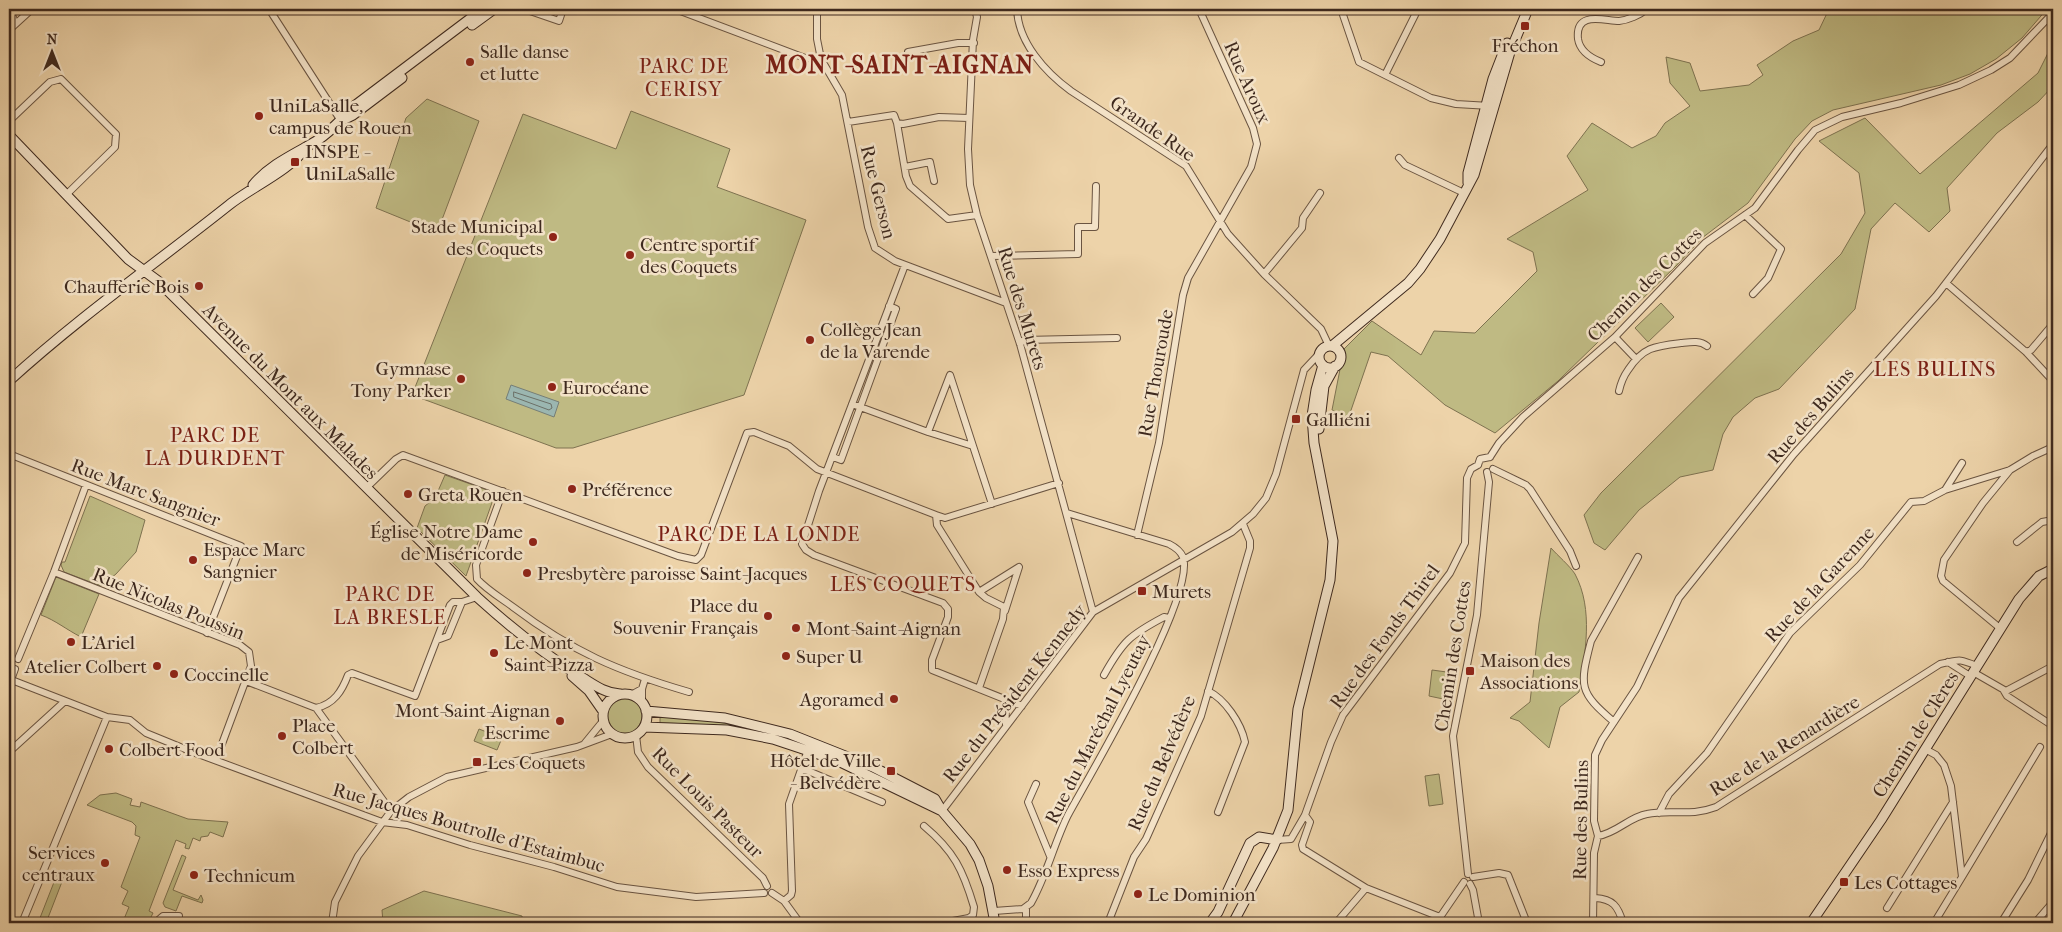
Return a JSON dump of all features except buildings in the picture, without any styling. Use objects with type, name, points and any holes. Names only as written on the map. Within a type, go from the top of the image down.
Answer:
[{"type":"street","points":[[10,9],[15,24]]},
{"type":"street","points":[[9,30],[32,9]]},
{"type":"street","points":[[268,9],[341,121]]},
{"type":"street","points":[[341,121],[350,110],[483,9]]},
{"type":"street","points":[[9,381],[36,357],[144,271],[248,191],[264,182],[302,153],[305,148],[341,121],[353,115],[494,9]]},
{"type":"street","points":[[518,9],[526,9],[558,21],[563,9]]},
{"type":"street","points":[[675,9],[805,58],[821,59]]},
{"type":"street","name":"Rue Gerson","points":[[817,9],[817,39],[821,59],[842,95],[872,240],[880,254],[1006,303]]},
{"type":"street","name":"Rue des Murets","points":[[975,9],[977,18],[969,118],[968,169],[977,215],[1020,344],[1093,612]]},
{"type":"street","name":"Grande Rue","points":[[1017,9],[1017,17],[1026,41],[1053,76],[1071,91],[1186,166],[1220,222],[1264,274],[1320,329],[1333,347]]},
{"type":"street","name":"Rue Aroux","points":[[1199,9],[1253,128],[1257,144],[1251,167],[1220,222]]},
{"type":"street","points":[[1341,9],[1358,62],[1421,94],[1442,102],[1489,106]]},
{"type":"street","points":[[1385,75],[1418,9]]},
{"type":"street","points":[[1329,516],[1314,443],[1312,416],[1319,360],[1408,283],[1420,269],[1468,184],[1468,173],[1497,80],[1523,9]]},
{"type":"street","points":[[1497,80],[1528,9]]},
{"type":"street","points":[[1601,62],[1590,58],[1580,44],[1578,37],[1581,26],[1591,18],[1598,17],[1616,21],[1626,19],[1647,9]]},
{"type":"street","name":"Chemin des Cottes","points":[[1490,457],[1499,443],[1523,416],[1615,337],[1705,243],[1755,208],[1809,137],[1822,126],[1842,117],[1888,107],[1959,85],[1991,70],[2010,58],[2053,13]]},
{"type":"street","points":[[908,52],[958,43],[974,43]]},
{"type":"street","points":[[9,122],[50,82],[62,79],[116,134],[115,147],[66,194]]},
{"type":"street","points":[[848,122],[894,115],[910,186],[943,216],[952,220],[977,215]]},
{"type":"street","points":[[897,123],[903,124],[939,117],[969,118]]},
{"type":"street","name":"Avenue du Mont aux Malades","points":[[9,135],[126,256],[158,281],[477,597],[530,643],[557,662],[604,691],[620,694]]},
{"type":"street","name":"Rue des Bulins","points":[[1593,923],[1594,853],[1598,836],[1594,826],[1594,762],[1599,745],[1637,686],[1684,591],[1794,454],[1946,283],[2053,144]]},
{"type":"street","points":[[1399,158],[1405,165],[1464,193]]},
{"type":"street","points":[[905,166],[930,162],[934,181]]},
{"type":"street","points":[[991,256],[1078,254],[1078,227],[1095,227],[1096,186]]},
{"type":"street","points":[[1264,274],[1302,228],[1303,218],[1320,193]]},
{"type":"street","points":[[1745,216],[1781,249],[1768,278],[1754,294]]},
{"type":"street","name":"Rue Thouroude","points":[[1137,535],[1159,443],[1188,278],[1220,222]]},
{"type":"street","points":[[905,265],[803,534],[804,547],[814,555],[943,603],[948,609],[948,616],[932,660],[932,670],[1022,706]]},
{"type":"street","points":[[1946,283],[2026,352],[2053,381]]},
{"type":"street","points":[[833,457],[841,460],[896,309],[890,306]]},
{"type":"street","points":[[2026,352],[2031,350],[2053,324]]},
{"type":"street","points":[[1615,337],[1636,359]]},
{"type":"street","points":[[1020,344],[1024,340],[1117,338]]},
{"type":"street","points":[[1620,391],[1621,381],[1642,352],[1656,346],[1700,342],[1707,346]]},
{"type":"street","points":[[1233,923],[1277,840],[1287,816],[1291,794],[1298,709],[1330,580],[1333,541],[1318,425],[1324,386],[1335,366],[1340,361],[1333,347]]},
{"type":"street","points":[[1319,360],[1335,366]]},
{"type":"street","name":"Rue du Président Kennedy","points":[[942,811],[1093,612],[1243,524],[1257,510],[1270,490],[1306,366],[1319,360]]},
{"type":"street","points":[[928,432],[950,375],[992,504]]},
{"type":"street","points":[[852,404],[928,432],[973,446]]},
{"type":"street","points":[[366,488],[404,455],[678,556],[696,560],[701,555],[749,432],[754,432],[789,446],[814,468],[945,518],[1059,483]]},
{"type":"street","points":[[2001,629],[1943,581],[1941,576],[1944,560],[1983,503],[2010,470],[2033,456],[2053,448]]},
{"type":"street","name":"Rue Marc Sangnier","points":[[9,454],[241,546],[207,633]]},
{"type":"street","points":[[1490,471],[1494,462],[1490,457],[1480,459],[1478,465],[1482,471],[1490,471],[1526,485],[1530,489],[1570,551],[1576,566]]},
{"type":"street","points":[[1945,490],[1962,463]]},
{"type":"street","name":"Rue des Fonds Thirel","points":[[1277,840],[1292,837],[1305,816],[1331,742],[1344,715],[1450,573],[1465,542],[1467,478],[1471,469],[1478,465]]},
{"type":"street","name":"Rue de la Garenne","points":[[1658,813],[1668,794],[1720,735],[1790,633],[1860,565],[1912,502],[1924,501],[1945,490],[2010,470]]},
{"type":"street","name":"Chemin des Cottes","points":[[1479,923],[1469,879],[1453,736],[1477,615],[1490,471]]},
{"type":"street","points":[[18,659],[54,572],[86,485]]},
{"type":"street","points":[[503,491],[476,565],[477,579],[561,641],[608,665],[688,692]]},
{"type":"street","points":[[1067,513],[1174,547],[1178,549],[1183,560]]},
{"type":"street","points":[[936,515],[936,525],[978,592],[1004,607],[1005,612]]},
{"type":"street","points":[[2017,542],[2042,522],[2053,520]]},
{"type":"street","name":"Rue du Belvédère","points":[[1108,923],[1134,857],[1146,839],[1181,757],[1195,733],[1250,548],[1250,541],[1243,524]]},
{"type":"street","points":[[1614,722],[1592,702],[1584,689],[1588,655],[1591,642],[1638,557]]},
{"type":"street","name":"Rue du Maréchal Lyeutay","points":[[1026,923],[1026,908],[1034,898],[1050,856],[1068,817],[1118,726],[1169,618],[1182,581],[1183,560]]},
{"type":"street","points":[[978,592],[1019,567],[978,688]]},
{"type":"street","name":"Chemin de Clères","points":[[1810,923],[1871,836],[1973,671],[2031,584],[2053,569]]},
{"type":"street","name":"Rue Nicolas Poussin","points":[[54,572],[207,633],[240,644],[249,652],[251,666],[216,760]]},
{"type":"street","points":[[316,708],[325,706],[341,692],[350,673],[358,674],[415,696],[437,640],[448,636],[462,602],[477,597]]},
{"type":"street","points":[[1104,675],[1123,643],[1135,632],[1164,617],[1169,618]]},
{"type":"street","name":"Rue de la Renardière","points":[[1598,836],[1613,831],[1639,816],[1658,813],[1684,814],[1716,807],[1934,667],[1952,659],[1960,660],[1973,671]]},
{"type":"street","name":"Avenue du Mont aux Malades","points":[[557,662],[589,691],[603,716]]},
{"type":"street","points":[[1948,662],[1973,671],[2053,726]]},
{"type":"street","points":[[2004,691],[2017,687],[2053,666]]},
{"type":"street","points":[[10,679],[15,669]]},
{"type":"street","name":"Rue Jacques Boutrolle d'Estaimbuc","points":[[10,679],[107,717],[130,720],[147,733],[382,822],[407,825],[470,845],[625,888],[696,897],[766,889]]},
{"type":"street","points":[[332,923],[334,905],[358,856],[391,810],[422,788],[442,779],[584,744],[612,734],[624,738],[636,736],[644,727],[646,711],[642,702],[642,689],[645,679]]},
{"type":"street","points":[[246,681],[316,708],[391,810]]},
{"type":"street","points":[[631,695],[642,689]]},
{"type":"street","points":[[1208,691],[1214,694],[1234,716],[1242,731],[1245,742],[1218,812]]},
{"type":"street","points":[[584,744],[603,716],[609,700],[620,694],[631,695],[642,702]]},
{"type":"street","points":[[1005,699],[1006,725]]},
{"type":"street","points":[[9,752],[65,701]]},
{"type":"street","points":[[646,711],[725,718],[809,746],[942,811],[965,836],[979,860],[988,886],[995,923]]},
{"type":"street","points":[[603,716],[612,734]]},
{"type":"street","points":[[22,923],[107,717]]},
{"type":"street","points":[[644,727],[743,732],[809,746]]},
{"type":"street","name":"Rue Louis Pasteur","points":[[636,736],[638,752],[648,767],[763,878],[766,889],[772,888],[772,893],[784,901]]},
{"type":"street","points":[[800,923],[784,901],[791,895],[792,891],[789,804],[809,746]]},
{"type":"street","points":[[1934,923],[2040,747]]},
{"type":"street","points":[[1925,749],[1936,755],[1944,765],[1953,802],[1962,877]]},
{"type":"street","points":[[801,768],[882,802]]},
{"type":"street","points":[[1036,784],[1028,802],[1050,856]]},
{"type":"street","points":[[1887,908],[1953,802]]},
{"type":"street","points":[[1305,816],[1308,817],[1310,822],[1302,845],[1303,849],[1366,888],[1440,917]]},
{"type":"street","points":[[924,826],[944,843],[958,862],[974,907],[973,914],[969,918],[942,923]]},
{"type":"street","points":[[2001,923],[2028,880],[2053,830]]},
{"type":"street","points":[[1210,923],[1218,912],[1250,843],[1260,837],[1277,840]]},
{"type":"street","points":[[1436,923],[1469,879],[1499,872],[1508,875],[1527,923]]},
{"type":"street","points":[[1336,923],[1366,888]]},
{"type":"street","points":[[1594,898],[1615,903],[1623,923]]},
{"type":"street","points":[[2035,923],[2053,902]]},
{"type":"street","points":[[994,911],[1026,908]]},
{"type":"street","points":[[154,923],[163,916],[178,916]]},
{"type":"shaded area","points":[[1829,9],[2047,9],[2022,38],[1996,59],[1970,74],[1941,85],[1833,110],[1812,121],[1795,139],[1748,203],[1702,238],[1676,266],[1558,381],[1495,433],[1445,405],[1388,356],[1371,352],[1348,419],[1332,410],[1344,349],[1372,321],[1421,355],[1434,331],[1475,333],[1537,271],[1533,252],[1507,239],[1588,190],[1567,156],[1592,123],[1632,148],[1656,136],[1665,123],[1690,106],[1670,83],[1666,57],[1690,63],[1700,91],[1749,85],[1763,75],[1757,65],[1793,41],[1819,30]]},
{"type":"shaded area","points":[[2053,43],[2053,86],[2038,102],[1997,133],[1947,188],[1950,211],[1929,232],[1895,203],[1871,229],[1855,309],[1779,389],[1755,398],[1733,417],[1723,434],[1713,470],[1680,477],[1639,510],[1605,550],[1594,543],[1584,515],[1601,493],[1841,254],[1865,213],[1859,173],[1819,141],[1865,118],[1920,174],[2038,73]]},
{"type":"shaded area","points":[[427,99],[479,121],[440,225],[435,232],[376,208],[406,118]]},
{"type":"shaded area","name":"Centre sportif des Coquets","points":[[631,111],[730,149],[717,187],[806,220],[744,395],[573,448],[556,448],[412,395],[523,114],[616,149]]},
{"type":"shaded area","points":[[1661,303],[1674,317],[1648,342],[1635,328]]},
{"type":"shaded area","points":[[445,475],[493,492],[494,497],[466,576],[417,528],[425,506],[435,498]]},
{"type":"shaded area","points":[[90,496],[145,520],[136,552],[116,574],[101,586],[64,572],[61,565],[62,562],[65,562]]},
{"type":"shaded area","points":[[1551,548],[1573,571],[1581,588],[1586,617],[1586,632],[1579,692],[1560,707],[1549,748],[1519,721],[1510,718],[1530,702],[1539,623]]},
{"type":"shaded area","points":[[56,577],[99,594],[81,637],[41,615]]},
{"type":"shaded area","points":[[1432,670],[1454,673],[1448,700],[1429,696]]},
{"type":"shaded area","points":[[624,698],[631,699],[637,703],[641,709],[641,723],[637,729],[631,733],[624,734],[617,733],[611,729],[607,723],[606,716],[607,709],[611,703],[617,699]]},
{"type":"shaded area","points":[[660,717],[714,721],[801,741],[800,743],[731,728],[696,724],[660,723]]},
{"type":"shaded area","points":[[479,729],[502,738],[497,750],[474,741]]},
{"type":"shaded area","points":[[1439,774],[1443,804],[1429,806],[1425,776]]},
{"type":"shaded area","points":[[116,793],[132,799],[130,805],[140,807],[141,802],[188,819],[228,822],[223,837],[210,832],[208,836],[201,837],[200,841],[193,838],[189,849],[185,848],[186,844],[176,840],[149,911],[153,913],[148,923],[136,923],[124,919],[129,907],[122,904],[128,891],[121,887],[140,837],[135,835],[136,826],[132,822],[87,805],[100,795]]},
{"type":"shaded area","points":[[182,855],[186,857],[173,890],[198,900],[201,895],[203,900],[202,903],[182,896],[176,911],[165,907],[163,903]]},
{"type":"shaded area","points":[[58,872],[65,874],[46,923],[38,923]]},
{"type":"shaded area","points":[[424,891],[522,916],[523,923],[383,923],[382,910]]},
{"type":"water","points":[[511,385],[559,402],[554,417],[506,399]]},
{"type":"place","name":"Fréchon","points":[[1525,26]]},
{"type":"place","name":"Salle danse et lutte","points":[[470,62]]},
{"type":"place","name":"UniLaSalle, campus de Rouen","points":[[259,116]]},
{"type":"place","name":"INSPE - UniLaSalle","points":[[295,162]]},
{"type":"place","name":"Stade Municipal des Coquets","points":[[553,237]]},
{"type":"place","name":"Centre sportif des Coquets","points":[[630,255]]},
{"type":"place","name":"Chaufferie Bois","points":[[199,286]]},
{"type":"place","name":"Collège Jean de la Varende","points":[[810,340]]},
{"type":"place","name":"Gymnase Tony Parker","points":[[461,379]]},
{"type":"place","name":"Eurocéane","points":[[552,387]]},
{"type":"place","name":"Galliéni","points":[[1296,419]]},
{"type":"place","name":"Préférence","points":[[572,489]]},
{"type":"place","name":"Greta Rouen","points":[[408,494]]},
{"type":"place","name":"Église Notre Dame de Miséricorde","points":[[533,542]]},
{"type":"place","name":"Espace Marc Sangnier","points":[[193,560]]},
{"type":"place","name":"Presbytère paroisse Saint-Jacques","points":[[527,573]]},
{"type":"place","name":"Murets","points":[[1142,591]]},
{"type":"place","name":"Place du Souvenir Français","points":[[768,616]]},
{"type":"place","name":"Mont-Saint-Aignan","points":[[796,628]]},
{"type":"place","name":"L'Ariel","points":[[71,642]]},
{"type":"place","name":"Le Mont Saint-Pizza","points":[[494,653]]},
{"type":"place","name":"Super U","points":[[786,656]]},
{"type":"place","name":"Atelier Colbert","points":[[157,666]]},
{"type":"place","name":"Maison des Associations","points":[[1470,671]]},
{"type":"place","name":"Coccinelle","points":[[174,674]]},
{"type":"place","name":"Agoramed","points":[[894,699]]},
{"type":"place","name":"Mont-Saint-Aignan Escrime","points":[[560,721]]},
{"type":"place","name":"Place Colbert","points":[[282,736]]},
{"type":"place","name":"Colbert Food","points":[[109,749]]},
{"type":"place","name":"Les Coquets","points":[[477,762]]},
{"type":"place","name":"Hôtel de Ville - Belvédère","points":[[891,771]]},
{"type":"place","name":"Services centraux","points":[[105,863]]},
{"type":"place","name":"Esso Express","points":[[1007,870]]},
{"type":"place","name":"Technicum","points":[[194,875]]},
{"type":"place","name":"Les Cottages","points":[[1844,882]]},
{"type":"place","name":"Le Dominion","points":[[1138,894]]},
{"type":"district","name":"MONT-SAINT-AIGNAN","points":[[900,65]]},
{"type":"district","name":"PARC DE CERISY","points":[[684,78]]},
{"type":"district","name":"LES BULINS","points":[[1935,369]]},
{"type":"district","name":"PARC DE LA DURDENT","points":[[215,446]]},
{"type":"district","name":"PARC DE LA LONDE","points":[[759,534]]},
{"type":"district","name":"LES COQUETS","points":[[903,584]]},
{"type":"district","name":"PARC DE LA BRESLE","points":[[390,606]]}]
